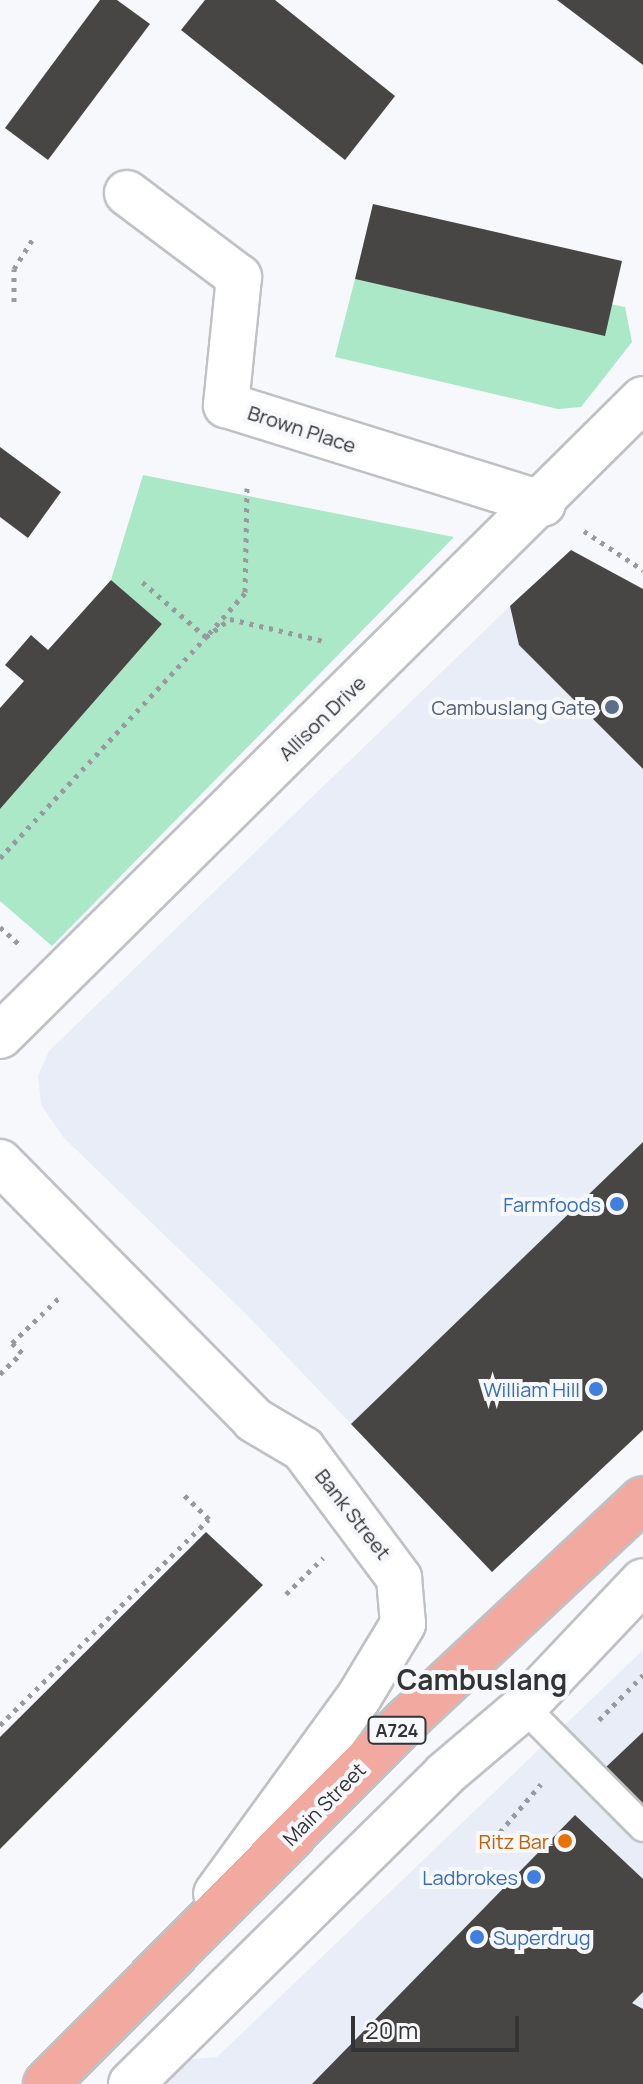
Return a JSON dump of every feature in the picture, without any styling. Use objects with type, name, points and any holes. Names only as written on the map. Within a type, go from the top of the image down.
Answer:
[{"type":"main road","name":"Main Street","points":[[46,2084],[409,1718],[643,1499]]},
{"type":"street","name":"Brown Place","points":[[127,193],[239,277],[226,405],[543,504]]},
{"type":"street","name":"Allison Drive","points":[[0,1036],[543,504],[643,399]]},
{"type":"street","name":"Bank Street","points":[[0,1162],[254,1420],[303,1449],[382,1550],[399,1578],[403,1624],[359,1697],[160,1971]]},
{"type":"street","points":[[131,2084],[445,1774],[524,1707],[643,1581]]},
{"type":"lane","points":[[524,1707],[643,1827]]},
{"type":"path","points":[[14,302],[14,269],[33,239]]},
{"type":"path","points":[[0,858],[245,593],[247,488]]},
{"type":"path","points":[[543,504],[643,570]]},
{"type":"path","points":[[140,580],[206,637]]},
{"type":"path","points":[[206,637],[230,619],[332,642]]},
{"type":"path","points":[[0,927],[27,951]]},
{"type":"path","points":[[0,1374],[22,1353],[12,1343],[97,1261]]},
{"type":"path","points":[[0,1725],[209,1519],[181,1492]]},
{"type":"shaded area","points":[[510,606],[519,645],[643,770],[643,1430],[492,1572],[248,1316],[64,1138],[41,1105],[38,1076],[49,1051]]},
{"type":"shaded area","points":[[643,1650],[643,2084],[156,2084],[181,2060],[217,2057]]},
{"type":"green space","points":[[355,279],[604,335],[611,304],[625,307],[632,342],[581,407],[558,409],[335,357]]},
{"type":"green space","points":[[143,475],[454,537],[52,946],[0,901],[0,809],[162,624],[111,580]]},
{"type":"building","points":[[100,0],[117,0],[150,24],[48,160],[5,128]]},
{"type":"building","points":[[205,0],[275,0],[395,96],[345,160],[181,30]]},
{"type":"building","points":[[557,0],[643,0],[643,65]]},
{"type":"building","points":[[373,204],[622,261],[605,336],[355,279]]},
{"type":"building","points":[[0,447],[61,492],[28,538],[0,517]]},
{"type":"building","name":"Cambuslang Gate","points":[[571,550],[643,589],[643,769],[519,645],[510,606]]},
{"type":"building","points":[[111,580],[162,624],[0,809],[0,708],[24,681],[5,665],[31,635],[48,650]]},
{"type":"building","points":[[643,1142],[643,1430],[492,1572],[351,1424]]},
{"type":"building","points":[[206,1532],[263,1585],[0,1849],[0,1737]]},
{"type":"building","points":[[643,1732],[643,1809],[605,1768]]},
{"type":"building","points":[[575,1815],[643,1879],[643,1992],[632,2003],[643,2009],[643,2084],[312,2084]]},
{"type":"place","name":"Cambuslang Gate","points":[[612,707]]},
{"type":"place","name":"Farmfoods","points":[[617,1204]]},
{"type":"place","name":"William Hill","points":[[596,1389]]},
{"type":"place","name":"Ritz Bar","points":[[565,1841]]},
{"type":"place","name":"Ladbrokes","points":[[534,1877]]},
{"type":"place","name":"Superdrug","points":[[477,1937]]},
{"type":"district","name":"Cambuslang","points":[[482,1679]]}]
